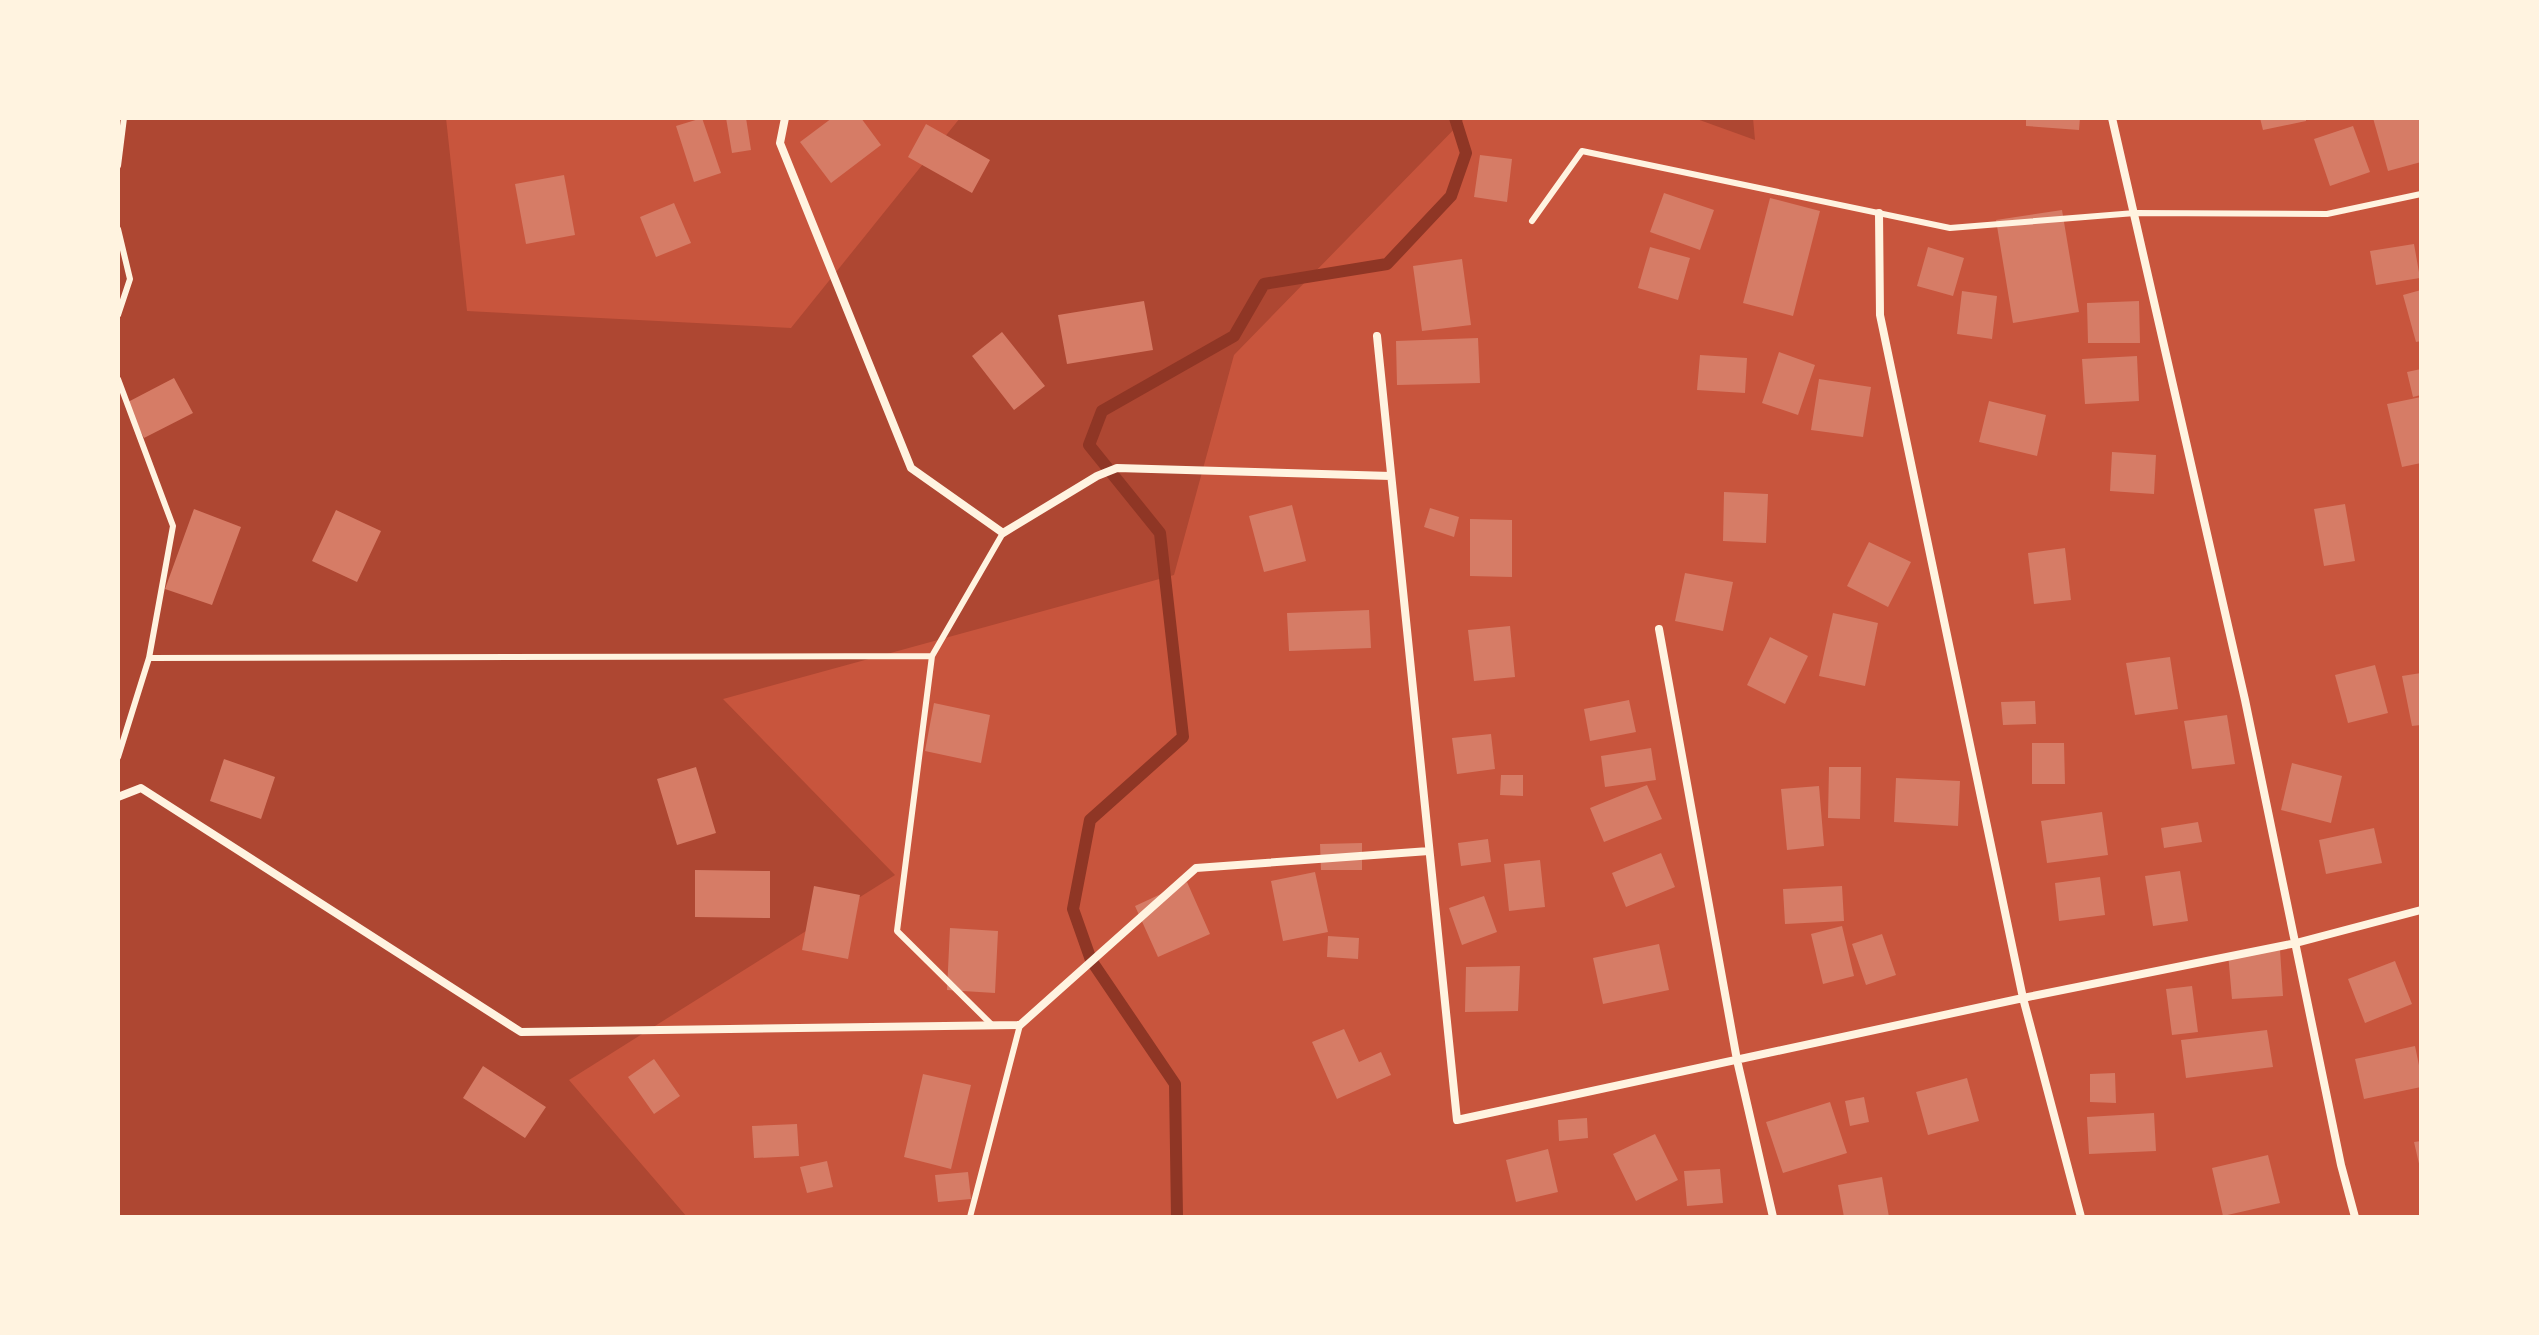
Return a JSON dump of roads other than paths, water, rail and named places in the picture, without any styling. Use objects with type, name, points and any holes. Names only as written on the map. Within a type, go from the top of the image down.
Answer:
[{"type":"street","points":[[785,118],[780,143],[911,468],[1003,533],[1097,476],[1117,468],[1391,476]]},
{"type":"street","points":[[2112,118],[2245,700],[2341,1165],[2355,1217]]},
{"type":"street","points":[[1879,213],[1880,315],[2023,998],[2081,1217]]},
{"type":"street","points":[[1377,336],[1457,1120],[2023,998],[2296,943],[2421,910]]},
{"type":"street","points":[[1659,629],[1737,1060],[1773,1217]]},
{"type":"street","points":[[118,797],[141,788],[521,1032],[1020,1025],[1196,868],[1429,851]]},
{"type":"lane","points":[[118,166],[124,118]]},
{"type":"lane","points":[[1532,221],[1582,151],[1950,228],[2135,213],[2327,214],[2421,194]]},
{"type":"lane","points":[[118,229],[130,279],[118,315]]},
{"type":"lane","points":[[118,379],[173,526],[149,658],[118,757]]},
{"type":"lane","points":[[992,1025],[897,931],[932,656],[1003,533]]},
{"type":"lane","points":[[149,658],[932,656]]},
{"type":"lane","points":[[970,1217],[1020,1025]]},
{"type":"waterway","points":[[1177,1217],[1175,1084],[1091,960],[1073,909],[1090,820],[1183,737],[1160,533],[1089,445],[1102,411],[1234,336],[1264,284],[1387,264],[1451,196],[1466,153],[1455,118]]}]
